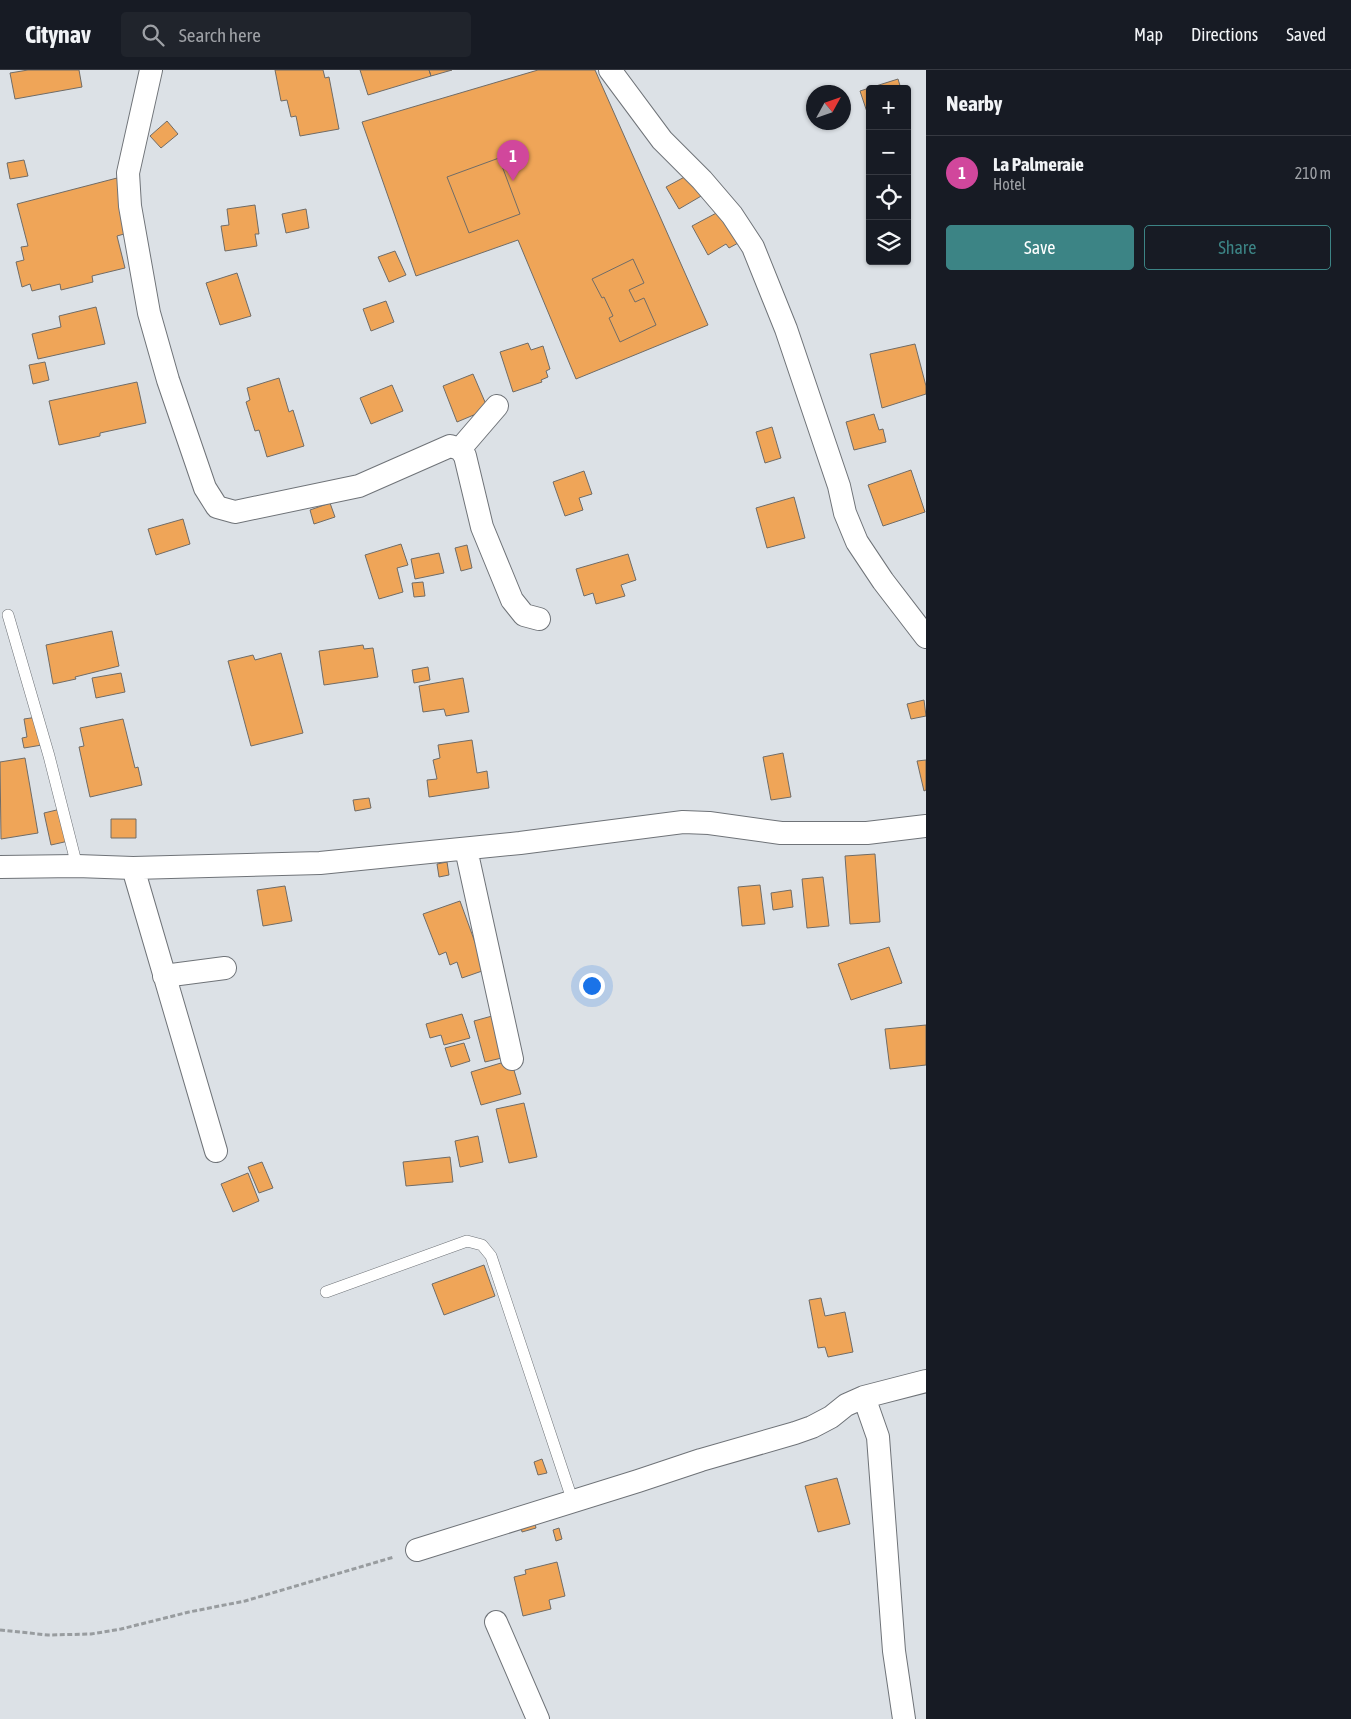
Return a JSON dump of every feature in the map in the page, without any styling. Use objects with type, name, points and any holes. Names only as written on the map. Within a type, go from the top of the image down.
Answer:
[{"type":"street","points":[[151,70],[128,173],[130,206],[149,312],[168,380],[205,488],[217,506],[235,512],[359,486],[450,446],[460,449],[465,456],[482,527],[512,600],[524,615],[540,619]]},
{"type":"street","points":[[610,70],[662,140],[702,180],[732,215],[753,247],[786,329],[857,542],[883,581],[926,637]]},
{"type":"street","points":[[460,449],[497,406]]},
{"type":"street","points":[[0,867],[77,866],[133,868],[320,863],[466,849],[684,822],[709,823],[781,833],[867,833],[926,826]]},
{"type":"street","points":[[466,849],[512,1058]]},
{"type":"street","points":[[133,868],[216,1152]]},
{"type":"street","points":[[164,976],[224,968]]},
{"type":"street","points":[[417,1550],[812,1427],[846,1405],[864,1397],[926,1381]]},
{"type":"street","points":[[864,1397],[878,1437],[894,1651],[904,1719]]},
{"type":"street","points":[[496,1622],[538,1719]]},
{"type":"lane","points":[[8,615],[49,756],[77,866]]},
{"type":"lane","points":[[326,1292],[467,1241],[482,1245],[491,1256],[573,1502]]},
{"type":"path","points":[[0,1630],[48,1635],[83,1634],[122,1629],[189,1612],[245,1601],[417,1550]]},
{"type":"building","points":[[28,70],[79,70],[82,87],[15,99],[10,73]]},
{"type":"building","points":[[275,70],[323,70],[325,78],[329,77],[339,129],[300,136],[296,116],[291,117],[287,100],[281,101]]},
{"type":"building","points":[[360,70],[429,70],[431,76],[368,95]]},
{"type":"building","points":[[429,70],[452,70],[431,76]]},
{"type":"building","points":[[538,70],[595,70],[708,325],[576,379],[518,240],[416,276],[362,122]]},
{"type":"building","points":[[898,79],[900,85],[879,85]]},
{"type":"building","points":[[866,89],[866,109],[860,91]]},
{"type":"building","points":[[167,121],[178,134],[161,148],[150,136]]},
{"type":"building","points":[[499,158],[520,214],[469,233],[447,177]]},
{"type":"building","points":[[24,160],[28,176],[10,179],[7,163]]},
{"type":"building","points":[[690,174],[703,195],[679,209],[666,187]]},
{"type":"building","points":[[117,178],[131,232],[117,236],[125,268],[92,276],[93,282],[61,290],[60,284],[32,291],[30,284],[22,287],[16,262],[24,260],[21,247],[28,246],[17,204]]},
{"type":"building","points":[[255,205],[259,234],[255,234],[257,246],[225,251],[221,226],[229,225],[227,209]]},
{"type":"building","points":[[306,209],[309,228],[286,233],[282,214]]},
{"type":"building","points":[[722,210],[740,242],[729,248],[726,244],[708,255],[692,226]]},
{"type":"building","points":[[395,251],[406,275],[389,282],[378,257]]},
{"type":"building","points":[[633,259],[644,283],[629,290],[635,302],[644,298],[656,325],[620,342],[609,318],[613,316],[604,297],[602,298],[592,279]]},
{"type":"building","points":[[237,273],[251,316],[220,325],[206,283]]},
{"type":"building","points":[[386,301],[394,322],[371,331],[363,309]]},
{"type":"building","points":[[96,307],[105,344],[38,359],[32,334],[61,327],[59,316]]},
{"type":"building","points":[[528,343],[531,350],[543,346],[550,369],[546,371],[548,377],[541,380],[542,382],[513,392],[500,352]]},
{"type":"building","points":[[915,344],[926,386],[926,394],[882,408],[870,354]]},
{"type":"building","points":[[45,362],[49,380],[33,384],[29,365]]},
{"type":"building","points":[[473,374],[488,409],[457,422],[443,386]]},
{"type":"building","points":[[279,378],[289,412],[293,410],[304,446],[267,457],[259,430],[255,431],[246,402],[250,400],[247,388]]},
{"type":"building","points":[[137,382],[146,423],[100,433],[100,436],[59,445],[49,401]]},
{"type":"building","points":[[392,385],[403,411],[371,424],[360,398]]},
{"type":"building","points":[[874,414],[879,430],[883,429],[886,442],[854,450],[846,422]]},
{"type":"building","points":[[772,427],[781,458],[765,463],[756,432]]},
{"type":"building","points":[[911,470],[925,512],[883,526],[868,485]]},
{"type":"building","points":[[584,471],[592,494],[579,498],[583,510],[565,516],[553,482]]},
{"type":"building","points":[[794,497],[805,538],[767,548],[756,508]]},
{"type":"building","points":[[330,503],[335,517],[314,524],[310,510]]},
{"type":"building","points":[[183,519],[190,544],[156,555],[148,529]]},
{"type":"building","points":[[401,544],[408,565],[397,568],[403,592],[379,599],[365,555]]},
{"type":"building","points":[[467,545],[472,568],[461,571],[455,548]]},
{"type":"building","points":[[439,553],[444,573],[415,579],[411,559]]},
{"type":"building","points":[[628,554],[636,580],[621,585],[625,596],[596,604],[593,593],[584,596],[576,569]]},
{"type":"building","points":[[423,582],[425,596],[414,597],[412,583]]},
{"type":"building","points":[[112,631],[119,666],[53,684],[46,645]]},
{"type":"building","points":[[363,645],[364,649],[373,648],[378,677],[324,685],[319,651]]},
{"type":"building","points":[[281,653],[303,733],[251,746],[228,661],[253,655],[255,660]]},
{"type":"building","points":[[428,667],[430,680],[414,683],[412,670]]},
{"type":"building","points":[[121,673],[125,692],[96,698],[92,678]]},
{"type":"building","points":[[463,678],[469,712],[446,716],[444,709],[423,712],[419,686]]},
{"type":"building","points":[[924,700],[926,716],[911,719],[907,704]]},
{"type":"building","points":[[38,717],[42,745],[24,748],[22,738],[27,737],[24,719]]},
{"type":"building","points":[[123,719],[135,768],[138,767],[142,785],[90,797],[79,747],[84,746],[80,728]]},
{"type":"building","points":[[472,740],[477,773],[487,771],[489,788],[429,797],[427,780],[437,779],[433,760],[440,758],[438,745]]},
{"type":"building","points":[[783,753],[791,797],[771,800],[763,757]]},
{"type":"building","points":[[25,758],[38,833],[1,839],[0,762]]},
{"type":"building","points":[[926,760],[926,790],[924,791],[917,761]]},
{"type":"building","points":[[369,798],[371,808],[355,811],[353,800]]},
{"type":"building","points":[[65,808],[73,840],[51,845],[44,813]]},
{"type":"building","points":[[111,819],[136,819],[136,838],[111,838]]},
{"type":"building","points":[[875,854],[880,922],[850,924],[845,856]]},
{"type":"building","points":[[447,862],[449,875],[439,877],[437,864]]},
{"type":"building","points":[[823,877],[829,926],[807,928],[802,879]]},
{"type":"building","points":[[760,885],[765,924],[742,926],[738,887]]},
{"type":"building","points":[[285,886],[292,921],[263,926],[257,890]]},
{"type":"building","points":[[791,890],[793,907],[773,910],[771,893]]},
{"type":"building","points":[[460,901],[485,970],[462,978],[457,962],[450,965],[446,952],[439,955],[423,914]]},
{"type":"building","points":[[889,947],[902,983],[851,1000],[838,964]]},
{"type":"building","points":[[503,1013],[514,1055],[485,1062],[474,1021]]},
{"type":"building","points":[[462,1014],[470,1038],[444,1045],[441,1035],[430,1038],[426,1024]]},
{"type":"building","points":[[926,1025],[926,1065],[890,1069],[885,1029]]},
{"type":"building","points":[[464,1043],[470,1061],[451,1067],[445,1048]]},
{"type":"building","points":[[511,1060],[521,1094],[481,1105],[471,1072]]},
{"type":"building","points":[[524,1103],[537,1157],[509,1163],[496,1109]]},
{"type":"building","points":[[478,1136],[483,1162],[460,1167],[455,1141]]},
{"type":"building","points":[[450,1157],[453,1182],[406,1186],[403,1162]]},
{"type":"building","points":[[262,1162],[273,1188],[259,1193],[248,1167]]},
{"type":"building","points":[[248,1173],[259,1201],[233,1212],[221,1184]]},
{"type":"building","points":[[484,1265],[495,1296],[444,1315],[432,1284]]},
{"type":"building","points":[[821,1298],[825,1316],[845,1312],[853,1352],[828,1357],[825,1347],[818,1348],[809,1300]]},
{"type":"building","points":[[542,1459],[547,1473],[538,1475],[534,1462]]},
{"type":"building","points":[[837,1478],[850,1524],[818,1532],[805,1486]]},
{"type":"building","points":[[534,1519],[536,1528],[522,1532],[520,1522]]},
{"type":"building","points":[[559,1528],[562,1539],[556,1541],[553,1530]]},
{"type":"building","points":[[557,1562],[565,1596],[549,1600],[551,1609],[523,1616],[514,1577],[526,1574],[525,1570]]},
{"type":"place","name":"La Palmeraie","points":[[513,181]]}]
